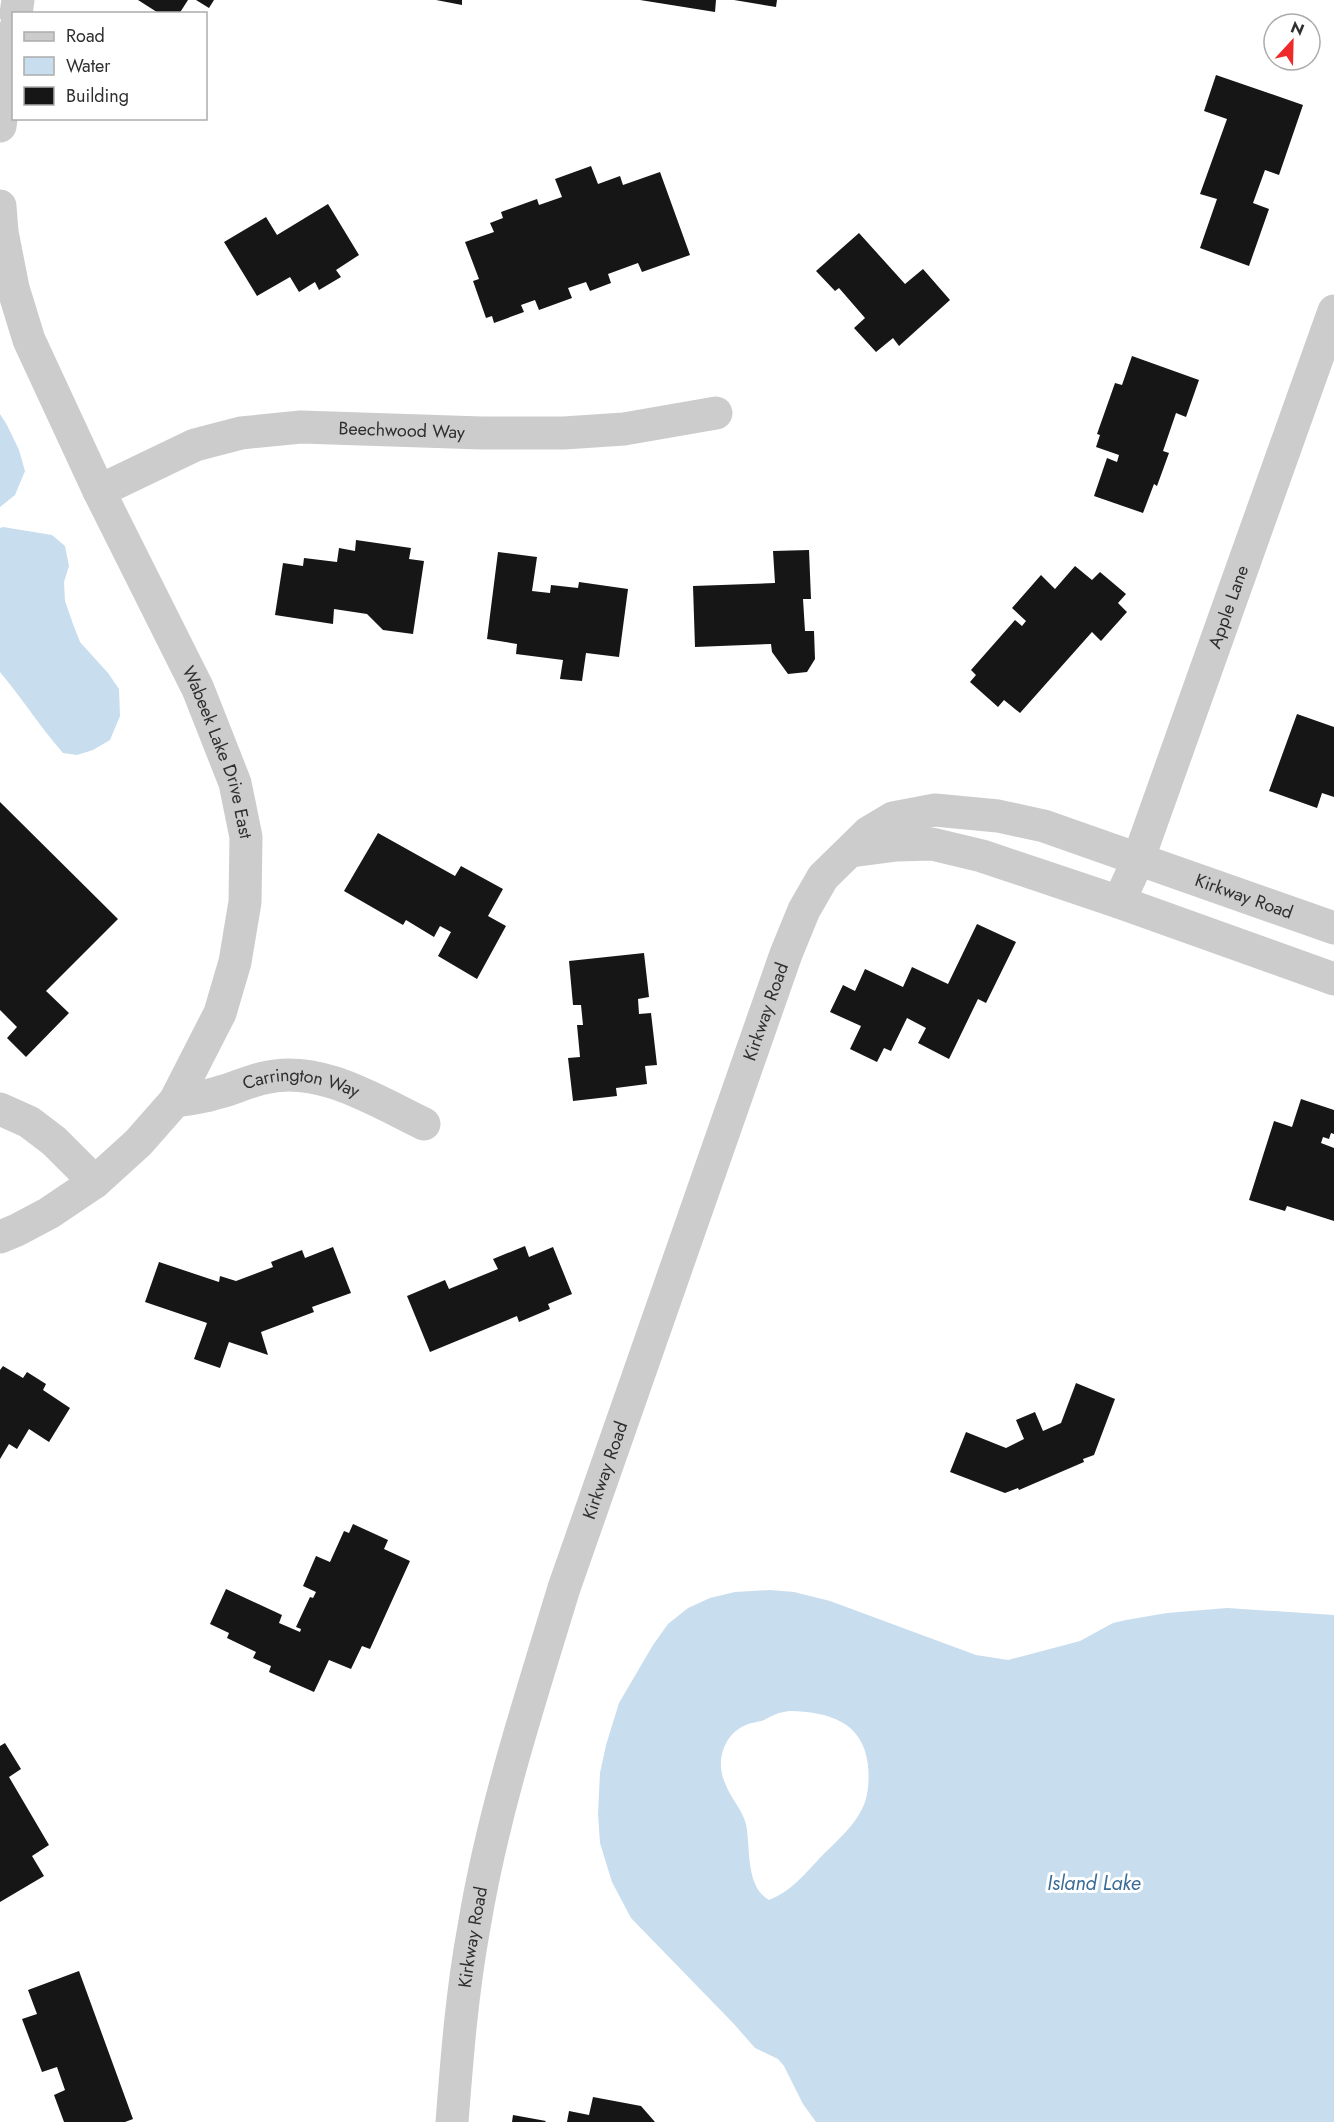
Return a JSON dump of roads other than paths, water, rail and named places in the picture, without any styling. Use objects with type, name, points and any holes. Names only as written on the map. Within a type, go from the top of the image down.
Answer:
[{"type":"street","points":[[0,126],[12,45]]},
{"type":"street","name":"Wabeek Lake Drive East","points":[[0,206],[2,232],[14,288],[29,340],[99,491],[206,708],[235,783],[246,837],[245,902],[236,962],[220,1013],[175,1101],[138,1143],[95,1182],[49,1213],[0,1237]]},
{"type":"street","name":"Apple Lane","points":[[1119,902],[1138,860],[1334,311]]},
{"type":"street","name":"Beechwood Way","points":[[99,491],[195,445],[241,433],[302,427],[482,433],[564,433],[624,429],[716,413]]},
{"type":"street","name":"Kirkway Road","points":[[452,2122],[460,2021],[485,1872],[502,1798],[564,1588],[786,954],[804,910],[823,877],[868,833],[893,818],[935,810],[998,816],[1044,826],[1334,928]]},
{"type":"street","points":[[850,851],[897,845],[932,844],[982,856],[1334,979]]},
{"type":"street","name":"Carrington Way","points":[[175,1101],[219,1093],[265,1077],[289,1075],[318,1078],[358,1091],[424,1124]]},
{"type":"street","points":[[0,1108],[29,1122],[54,1141],[95,1182]]},
{"type":"water","points":[[0,414],[19,450],[25,471],[15,495],[0,507]]},
{"type":"water","points":[[0,528],[52,535],[65,546],[69,566],[64,582],[65,601],[73,624],[80,642],[119,689],[120,716],[110,740],[93,750],[77,755],[63,753],[0,672]]},
{"type":"water","name":"Island Lake","points":[[770,1590],[794,1592],[830,1601],[976,1655],[1008,1660],[1080,1641],[1113,1623],[1167,1613],[1227,1608],[1334,1615],[1334,2122],[816,2122],[803,2104],[784,2066],[778,2059],[755,2048],[631,1918],[612,1882],[600,1843],[598,1814],[600,1773],[619,1703],[668,1624],[688,1608],[710,1598],[735,1592]],"holes":[[[804,1712],[830,1717],[841,1722],[859,1738],[865,1750],[868,1765],[867,1793],[857,1818],[845,1833],[796,1882],[777,1897],[769,1900],[761,1894],[752,1876],[746,1824],[722,1775],[721,1757],[727,1742],[738,1729],[779,1713]]]}]
